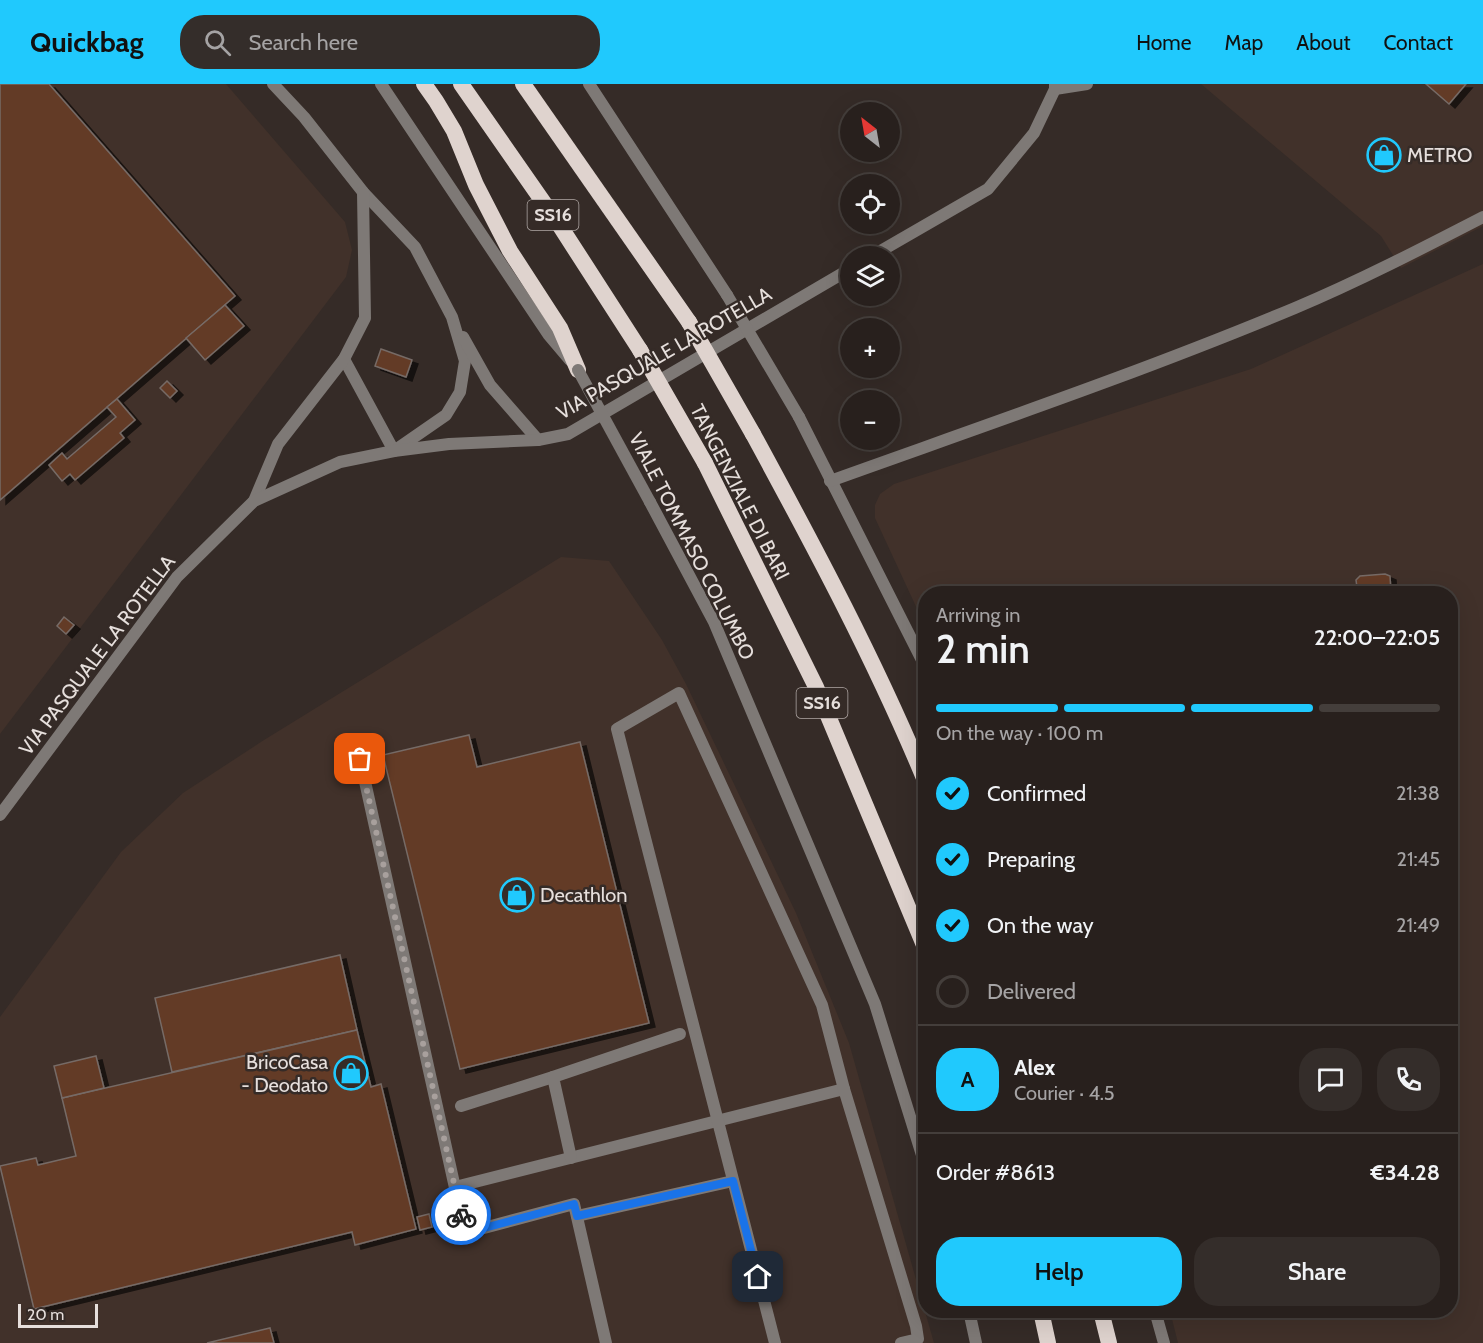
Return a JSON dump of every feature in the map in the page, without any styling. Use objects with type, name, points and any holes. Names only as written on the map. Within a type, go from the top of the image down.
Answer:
[{"type":"highway","points":[[423,84],[454,131],[476,186],[510,251],[560,328],[578,370]]},
{"type":"highway","name":"TANGENZIALE DI BARI","points":[[460,84],[560,226],[640,350],[705,463],[816,687],[918,931]]},
{"type":"highway","name":"TANGENZIALE DI BARI","points":[[523,84],[689,322],[821,559],[918,765]]},
{"type":"highway","points":[[1043,1318],[1048,1343]]},
{"type":"highway","points":[[1103,1318],[1109,1343]]},
{"type":"street","points":[[273,84],[304,117],[363,192],[415,247],[490,385],[538,440]]},
{"type":"street","name":"VIALE TOMMASO COLUMBO","points":[[381,84],[548,334],[578,370],[714,622],[875,1004],[918,1142]]},
{"type":"street","points":[[590,84],[727,296],[799,417],[918,652]]},
{"type":"street","points":[[889,246],[988,189],[1034,133],[1055,87],[1087,84]]},
{"type":"street","points":[[254,501],[278,444],[344,359],[365,318],[363,192]]},
{"type":"street","points":[[831,481],[1121,377],[1296,308],[1400,260],[1483,217]]},
{"type":"street","name":"VIA PASQUALE LA ROTELLA","points":[[0,815],[177,577],[254,501],[340,462],[394,451],[449,444],[538,440],[568,434],[840,275]]},
{"type":"street","points":[[344,359],[394,451],[446,416],[460,392],[465,361],[452,317]]},
{"type":"street","points":[[775,1343],[617,729],[679,693],[822,1005],[844,1089],[916,1326],[918,1339],[901,1343]]},
{"type":"street","points":[[360,759],[465,1233],[574,1204],[606,1343]]},
{"type":"street","points":[[461,1106],[680,1034]]},
{"type":"street","points":[[553,1077],[571,1158]]},
{"type":"street","points":[[455,1187],[844,1089]]},
{"type":"street","points":[[577,1216],[733,1181]]},
{"type":"street","points":[[971,1318],[976,1343]]},
{"type":"street","points":[[1157,1318],[1164,1343]]},
{"type":"shaded area","points":[[0,84],[226,84],[345,222],[352,250],[346,277],[0,734]]},
{"type":"shaded area","name":"METRO","points":[[1201,84],[1483,84],[1483,226],[1401,268],[1381,236]]},
{"type":"shaded area","points":[[1483,264],[1483,1343],[1178,1343],[1172,1318],[1458,1318],[1458,586],[918,586],[918,611],[875,518],[875,505],[880,494],[894,484],[1251,369]]},
{"type":"shaded area","points":[[561,557],[609,561],[662,640],[686,684],[796,913],[849,1043],[918,1287],[918,1318],[927,1318],[934,1343],[0,1343],[0,1017],[121,852],[183,793],[264,740]]},
{"type":"building","points":[[0,84],[49,84],[235,296],[0,500]]},
{"type":"building","points":[[1426,84],[1466,84],[1449,104]]},
{"type":"building","points":[[225,305],[244,326],[205,360],[186,338]]},
{"type":"building","points":[[381,349],[412,360],[406,377],[375,366]]},
{"type":"building","points":[[167,381],[177,391],[170,398],[160,388]]},
{"type":"building","points":[[117,399],[135,420],[120,433],[124,438],[75,480],[70,474],[62,481],[49,465],[62,453],[67,459],[116,417],[107,407]]},
{"type":"building","points":[[1385,574],[1390,576],[1391,586],[1357,586],[1356,580],[1360,576]]},
{"type":"building","points":[[64,617],[74,625],[66,634],[57,626]]},
{"type":"building","name":"Decathlon","points":[[469,735],[477,767],[580,742],[649,1023],[460,1069],[383,755]]},
{"type":"building","points":[[340,955],[357,1030],[172,1072],[155,998]]},
{"type":"building","points":[[357,1030],[371,1087],[381,1084],[416,1229],[355,1245],[352,1232],[34,1309],[0,1166],[36,1158],[38,1165],[76,1156],[62,1098]]},
{"type":"building","points":[[96,1056],[104,1088],[62,1098],[54,1066]]},
{"type":"building","points":[[429,1214],[432,1227],[420,1230],[417,1217]]},
{"type":"building","points":[[270,1328],[274,1343],[207,1343]]},
{"type":"way so far","points":[[360,759],[461,1215]]},
{"type":"place","name":"METRO","points":[[1384,155]]},
{"type":"place","name":"Decathlon","points":[[517,895]]},
{"type":"place","name":"BricoCasa - Deodato","points":[[351,1073]]},
{"type":"route","points":[[461,1215],[465,1233],[574,1204],[577,1216],[733,1181],[758,1277]]}]
